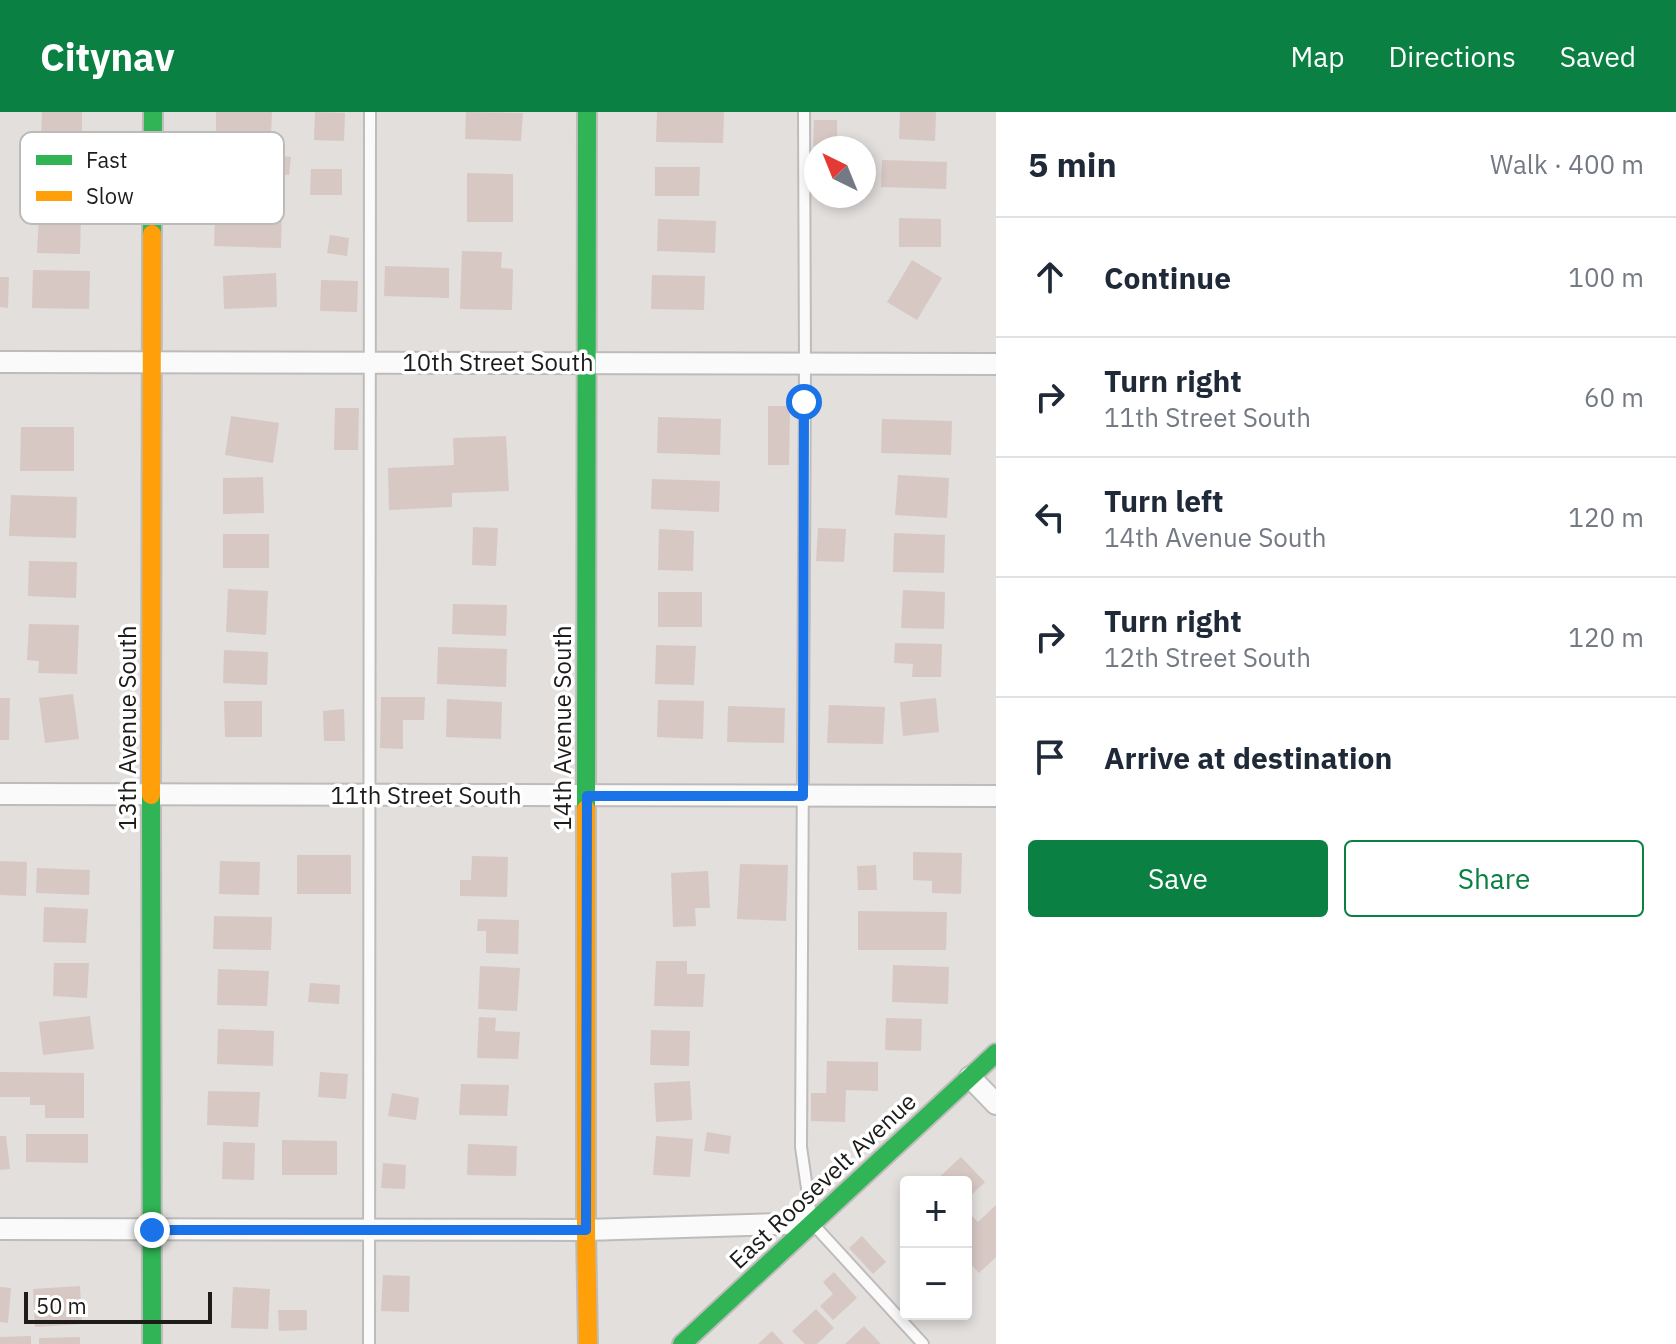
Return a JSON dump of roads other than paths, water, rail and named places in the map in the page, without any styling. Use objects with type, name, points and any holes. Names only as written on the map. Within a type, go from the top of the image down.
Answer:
[{"type":"street","name":"13th Avenue South","points":[[153,112],[153,132]]},
{"type":"street","name":"14th Avenue South","points":[[587,112],[588,1344]]},
{"type":"street","name":"13th Avenue South","points":[[152,224],[152,1344]]},
{"type":"street","name":"10th Street South","points":[[0,362],[996,364]]},
{"type":"street","name":"11th Street South","points":[[0,794],[996,796]]},
{"type":"street","name":"East Roosevelt Avenue","points":[[682,1344],[996,1053]]},
{"type":"street","points":[[970,1077],[996,1104]]},
{"type":"street","points":[[0,1229],[586,1230],[812,1223]]},
{"type":"lane","points":[[369,1344],[370,112]]},
{"type":"lane","points":[[804,112],[801,1147],[812,1223],[923,1344]]}]
